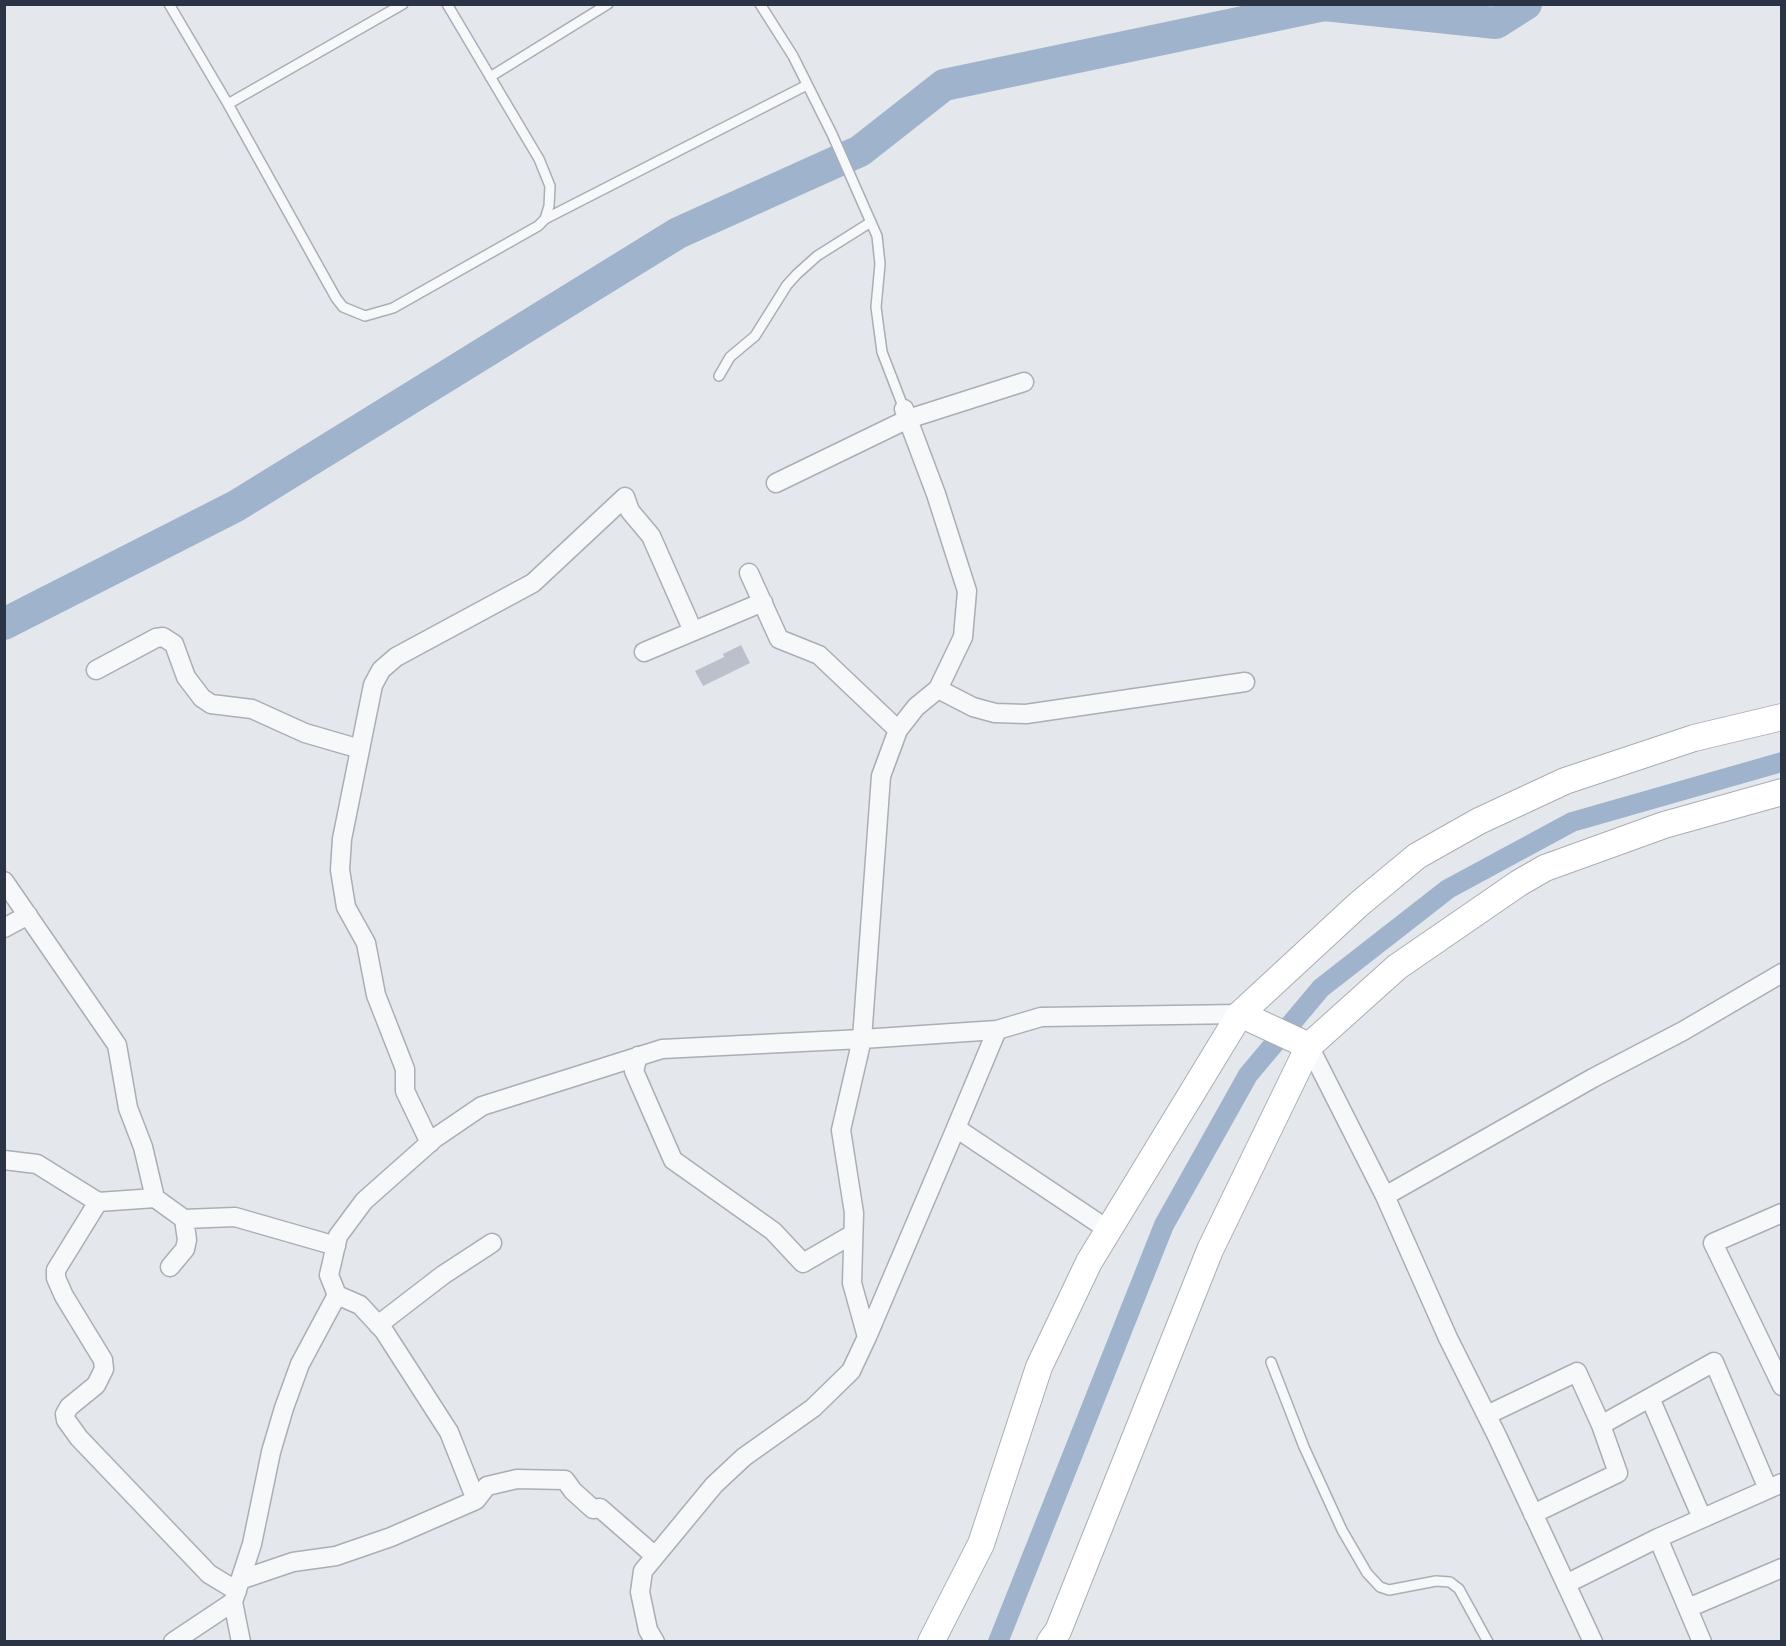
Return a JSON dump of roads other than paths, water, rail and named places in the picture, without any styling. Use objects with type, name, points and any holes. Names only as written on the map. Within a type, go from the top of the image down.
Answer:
[{"type":"street","points":[[776,483],[906,414],[1024,382]]},
{"type":"street","points":[[867,1337],[852,1283],[854,1213],[842,1130],[862,1040],[881,776],[898,730],[916,707],[938,688],[963,637],[967,591],[936,494],[906,414]]},
{"type":"street","points":[[430,1143],[405,1091],[405,1069],[376,995],[366,943],[346,907],[340,870],[342,839],[373,685],[381,670],[396,657],[533,583],[625,497],[630,511],[651,536],[693,631]]},
{"type":"street","points":[[749,573],[779,639],[819,654],[898,730]]},
{"type":"street","points":[[644,652],[763,602]]},
{"type":"street","points":[[96,670],[156,638],[163,637],[174,644],[186,677],[202,698],[211,704],[252,709],[306,733],[360,749]]},
{"type":"street","points":[[938,688],[984,710],[1026,714],[1245,682]]},
{"type":"street","points":[[931,1641],[981,1544],[1040,1367],[1107,1229],[1250,1019],[1342,920],[1417,856],[1479,821],[1565,781],[1694,738],[1782,717]]},
{"type":"street","points":[[1050,1641],[1058,1631],[1210,1251],[1301,1043],[1397,967],[1519,883],[1545,868],[1664,825],[1782,792]]},
{"type":"street","points":[[4,881],[117,1045],[128,1108],[143,1147],[155,1198]]},
{"type":"street","points":[[4,928],[28,915]]},
{"type":"street","points":[[1385,1196],[1782,974]]},
{"type":"street","points":[[476,1500],[449,1432],[378,1324],[360,1305],[337,1295],[329,1275],[338,1236],[364,1201],[430,1143],[482,1106],[662,1048],[862,1040],[997,1030],[1041,1017],[1250,1019],[1301,1043],[1385,1196],[1448,1338],[1487,1415],[1593,1641]]},
{"type":"street","points":[[655,1641],[648,1630],[640,1592],[643,1571],[714,1485],[736,1464],[813,1408],[851,1371],[997,1030]]},
{"type":"street","points":[[638,1056],[634,1071],[674,1160],[773,1231],[803,1263],[854,1234]]},
{"type":"street","points":[[956,1128],[1107,1229]]},
{"type":"street","points":[[4,1160],[37,1164],[98,1202],[155,1198],[184,1219],[235,1217],[336,1246]]},
{"type":"street","points":[[98,1202],[56,1270],[56,1278],[64,1296],[103,1360],[104,1369],[96,1385],[69,1407],[65,1414],[66,1420],[79,1438],[209,1574],[237,1591]]},
{"type":"street","points":[[1782,1213],[1713,1243],[1782,1386]]},
{"type":"street","points":[[170,1267],[185,1250],[187,1240],[184,1219]]},
{"type":"street","points":[[378,1324],[443,1275],[492,1243]]},
{"type":"street","points":[[240,1641],[237,1591],[252,1544],[271,1452],[300,1364],[337,1295]]},
{"type":"street","points":[[1566,1584],[1658,1538],[1774,1486],[1714,1362],[1602,1425]]},
{"type":"street","points":[[1487,1415],[1577,1372],[1602,1425],[1618,1473],[1533,1514]]},
{"type":"street","points":[[1650,1398],[1702,1518]]},
{"type":"street","points":[[173,1641],[237,1591],[293,1562],[336,1556],[391,1537],[476,1500],[487,1486],[517,1479],[565,1480],[573,1491],[593,1509],[600,1508],[616,1525],[655,1556]]},
{"type":"street","points":[[1658,1538],[1702,1641]]},
{"type":"street","points":[[1688,1608],[1782,1568]]},
{"type":"lane","points":[[169,4],[228,104],[336,298],[343,307],[365,316],[393,308],[538,226],[545,219],[807,85]]},
{"type":"lane","points":[[228,104],[403,4]]},
{"type":"lane","points":[[447,4],[539,159],[550,186],[549,206],[545,219]]},
{"type":"lane","points":[[490,77],[608,4]]},
{"type":"lane","points":[[760,4],[793,56],[861,196],[877,236],[880,264],[876,308],[882,352],[906,414]]},
{"type":"lane","points":[[719,376],[730,357],[755,336],[787,285],[797,274],[817,256],[871,222]]},
{"type":"lane","points":[[1271,1362],[1318,1478],[1342,1530],[1367,1573],[1380,1587],[1389,1590],[1436,1581],[1450,1582],[1459,1589],[1488,1641]]},
{"type":"waterway","points":[[4,624],[236,506],[678,233],[860,151],[944,85],[1324,5],[1496,23],[1526,4]]},
{"type":"waterway","points":[[998,1642],[1164,1225],[1248,1075],[1321,988],[1448,889],[1572,822],[1782,762]]}]
